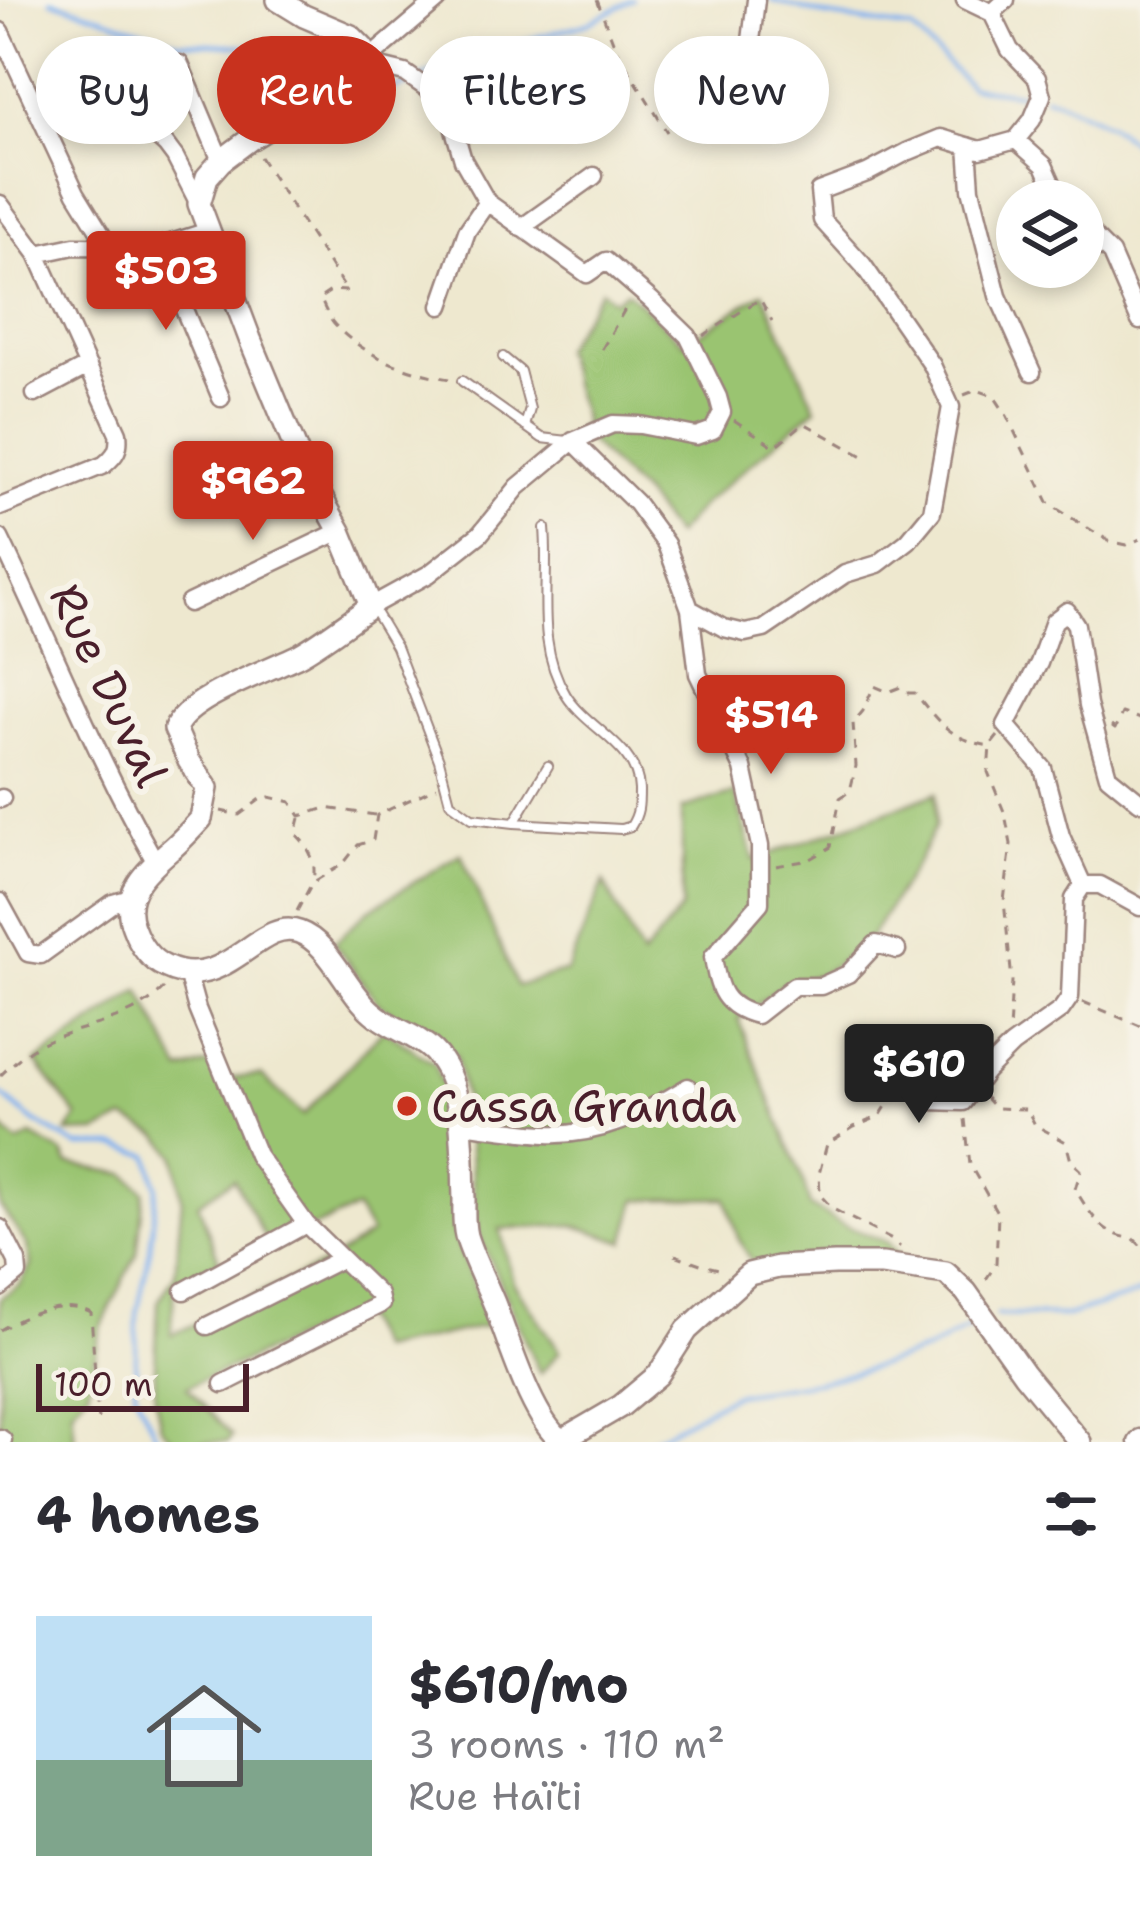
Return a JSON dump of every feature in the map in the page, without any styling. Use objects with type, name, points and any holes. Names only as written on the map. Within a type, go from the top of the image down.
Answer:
[{"type":"street","points":[[278,0],[352,36]]},
{"type":"street","points":[[396,37],[439,0]]},
{"type":"street","points":[[752,36],[756,0]]},
{"type":"street","points":[[690,609],[724,628],[745,633],[764,629],[845,574],[878,564],[908,541],[932,512],[951,407],[932,365],[863,265],[822,220],[819,190],[941,138],[980,150],[1016,140],[1032,121],[1042,96],[1036,78],[1010,50],[999,6],[965,0]]},
{"type":"street","points":[[0,31],[76,193],[108,244]]},
{"type":"street","points":[[396,74],[405,74],[432,92],[448,109],[463,160],[487,202],[587,274],[606,261],[688,336],[722,412],[713,430],[696,436],[613,424],[573,441],[518,487],[480,534],[428,574],[303,653],[180,715],[175,729],[207,788],[205,808],[201,819],[139,878],[131,898],[130,920],[140,943],[156,963],[183,973],[208,973],[265,938],[288,929],[303,933],[320,944],[373,1014],[434,1052],[452,1082],[461,1124],[465,1233],[532,1396],[550,1432],[561,1442],[621,1406],[658,1375],[687,1330],[749,1274],[835,1264],[946,1273],[1080,1442]]},
{"type":"street","points":[[193,94],[221,160]]},
{"type":"street","points":[[1016,140],[1044,165],[1051,180]]},
{"type":"street","points":[[164,144],[199,205],[299,457],[340,531],[371,606]]},
{"type":"street","points":[[199,205],[207,177],[243,144]]},
{"type":"street","points":[[968,146],[971,189],[998,296],[1031,372]]},
{"type":"street","points":[[521,227],[594,176]]},
{"type":"street","points":[[441,306],[467,231],[487,202]]},
{"type":"street","points":[[0,204],[37,254],[118,433],[119,446],[104,465],[0,507]]},
{"type":"street","points":[[37,254],[108,244],[158,247],[209,231]]},
{"type":"street","points":[[158,247],[221,398]]},
{"type":"street","points":[[1104,247],[1140,320]]},
{"type":"street","points":[[34,394],[88,366]]},
{"type":"street","points":[[573,441],[636,502],[666,544],[690,609],[698,674],[742,768],[760,846],[760,903],[713,957],[718,987],[739,1011],[758,1016],[794,986],[821,986],[848,974],[876,944],[897,950]]},
{"type":"street","points":[[189,603],[340,531]]},
{"type":"street","name":"Rue Duval","points":[[0,538],[115,791],[155,860]]},
{"type":"street","points":[[1083,885],[1061,836],[1043,768],[1006,725],[1039,663],[1054,621],[1067,611],[1076,625],[1088,705],[1108,776],[1140,802]]},
{"type":"street","points":[[1083,885],[1100,885],[1140,907]]},
{"type":"street","points":[[902,1079],[928,1101],[966,1098],[1012,1045],[1061,1010],[1070,997],[1073,898],[1083,885]]},
{"type":"street","points":[[0,902],[28,953],[40,955],[112,902],[131,898]]},
{"type":"street","points":[[183,973],[257,1156],[306,1224],[379,1295],[381,1304],[223,1384]]},
{"type":"street","points":[[461,1124],[571,1134],[653,1109],[688,1087]]},
{"type":"street","points":[[184,1291],[306,1224]]},
{"type":"street","points":[[0,1228],[17,1261],[18,1274],[0,1288]]},
{"type":"street","points":[[207,1326],[341,1259]]},
{"type":"lane","points":[[503,357],[520,371],[530,409],[525,426]]},
{"type":"lane","points":[[462,381],[542,439],[573,441]]},
{"type":"lane","points":[[371,606],[396,647],[450,802],[472,818],[631,826],[639,810],[639,775],[631,759],[567,697],[552,665],[543,619],[545,528]]},
{"type":"lane","points":[[514,823],[548,766]]},
{"type":"path","points":[[596,0],[616,49],[654,112]]},
{"type":"path","points":[[252,144],[347,291],[332,290],[320,298],[333,323],[395,366],[462,381]]},
{"type":"path","points":[[602,349],[637,288]]},
{"type":"path","points":[[691,343],[760,299],[772,321]]},
{"type":"path","points":[[948,401],[977,390],[994,396],[1048,504],[1109,542],[1127,545],[1140,539]]},
{"type":"path","points":[[722,412],[776,447],[804,423],[862,456]]},
{"type":"path","points":[[760,865],[784,867],[831,847],[840,798],[850,791],[856,766],[853,723],[874,686],[915,693],[944,729],[964,741],[990,746]]},
{"type":"path","points":[[1088,705],[1114,729],[1122,713],[1140,719]]},
{"type":"path","points":[[1006,725],[990,746],[988,772],[1011,844],[1004,901],[1012,1045]]},
{"type":"path","points":[[300,816],[326,808],[377,815],[445,783]]},
{"type":"path","points":[[205,808],[238,815],[265,796],[291,802],[300,816],[296,834],[316,867],[288,929]]},
{"type":"path","points":[[312,883],[343,864],[358,845],[374,840],[377,815]]},
{"type":"path","points":[[0,1076],[18,1058],[50,1039],[118,1019],[183,973]]},
{"type":"path","points":[[1070,997],[1140,1026]]},
{"type":"path","points":[[921,1049],[880,1116],[827,1144],[819,1174],[820,1195],[833,1209],[892,1240],[923,1268]]},
{"type":"path","points":[[971,1300],[996,1264],[998,1214],[970,1165],[966,1098],[988,1098],[995,1108],[1027,1109],[1035,1125],[1066,1142],[1071,1161],[1081,1170],[1075,1189],[1094,1219],[1140,1246]]},
{"type":"path","points":[[675,1255],[749,1274]]},
{"type":"path","points":[[0,1330],[54,1308],[78,1306],[91,1312],[98,1419]]},
{"type":"green space","points":[[601,290],[614,300],[626,291],[685,343],[763,292],[816,408],[703,504],[675,536],[645,497],[577,430],[584,425],[562,349]]},
{"type":"green space","points":[[735,793],[754,860],[936,793],[936,825],[865,946],[819,975],[787,982],[738,1019],[810,1206],[887,1242],[904,1262],[754,1265],[738,1238],[726,1198],[637,1200],[625,1242],[573,1225],[500,1229],[513,1282],[560,1351],[540,1374],[477,1231],[467,1112],[456,1055],[378,1003],[334,943],[367,911],[461,854],[517,986],[567,971],[604,882],[642,957],[682,908],[682,809]]},
{"type":"green space","points":[[140,990],[181,1071],[214,1063],[219,1079],[261,1075],[303,1115],[384,1029],[434,1064],[449,1103],[455,1238],[490,1325],[378,1350],[357,1311],[187,1387],[232,1436],[227,1442],[176,1442],[161,1427],[155,1397],[158,1302],[175,1274],[182,1198],[175,1155],[159,1135],[125,1119],[97,1132],[67,1133],[78,1117],[36,1062]],"holes":[[[234,1179],[269,1246],[356,1209],[371,1234],[328,1262],[171,1335],[175,1285],[219,1261],[198,1203]]]},
{"type":"green space","points":[[0,1126],[18,1143],[31,1136],[63,1153],[68,1164],[126,1174],[144,1191],[137,1253],[101,1327],[88,1391],[72,1409],[75,1442],[0,1442],[0,1298],[20,1285],[31,1265],[27,1245],[0,1206]]},
{"type":"waterway","points":[[51,0],[177,42],[217,44]]},
{"type":"waterway","points":[[419,79],[461,58],[588,23],[632,0]]},
{"type":"waterway","points":[[771,0],[827,16],[912,29],[971,87],[1034,95]]},
{"type":"waterway","points":[[396,88],[409,84]]},
{"type":"waterway","points":[[1045,97],[1110,125],[1140,148]]},
{"type":"waterway","points":[[0,1094],[35,1122],[78,1146],[116,1146],[149,1155],[157,1187],[137,1314],[135,1391],[159,1442]]},
{"type":"waterway","points":[[997,1315],[1067,1316],[1140,1293]]},
{"type":"waterway","points":[[648,1442],[735,1394],[866,1370],[928,1350],[978,1323]]},
{"type":"place","name":"Cassa Granda","points":[[407,1106]]}]
